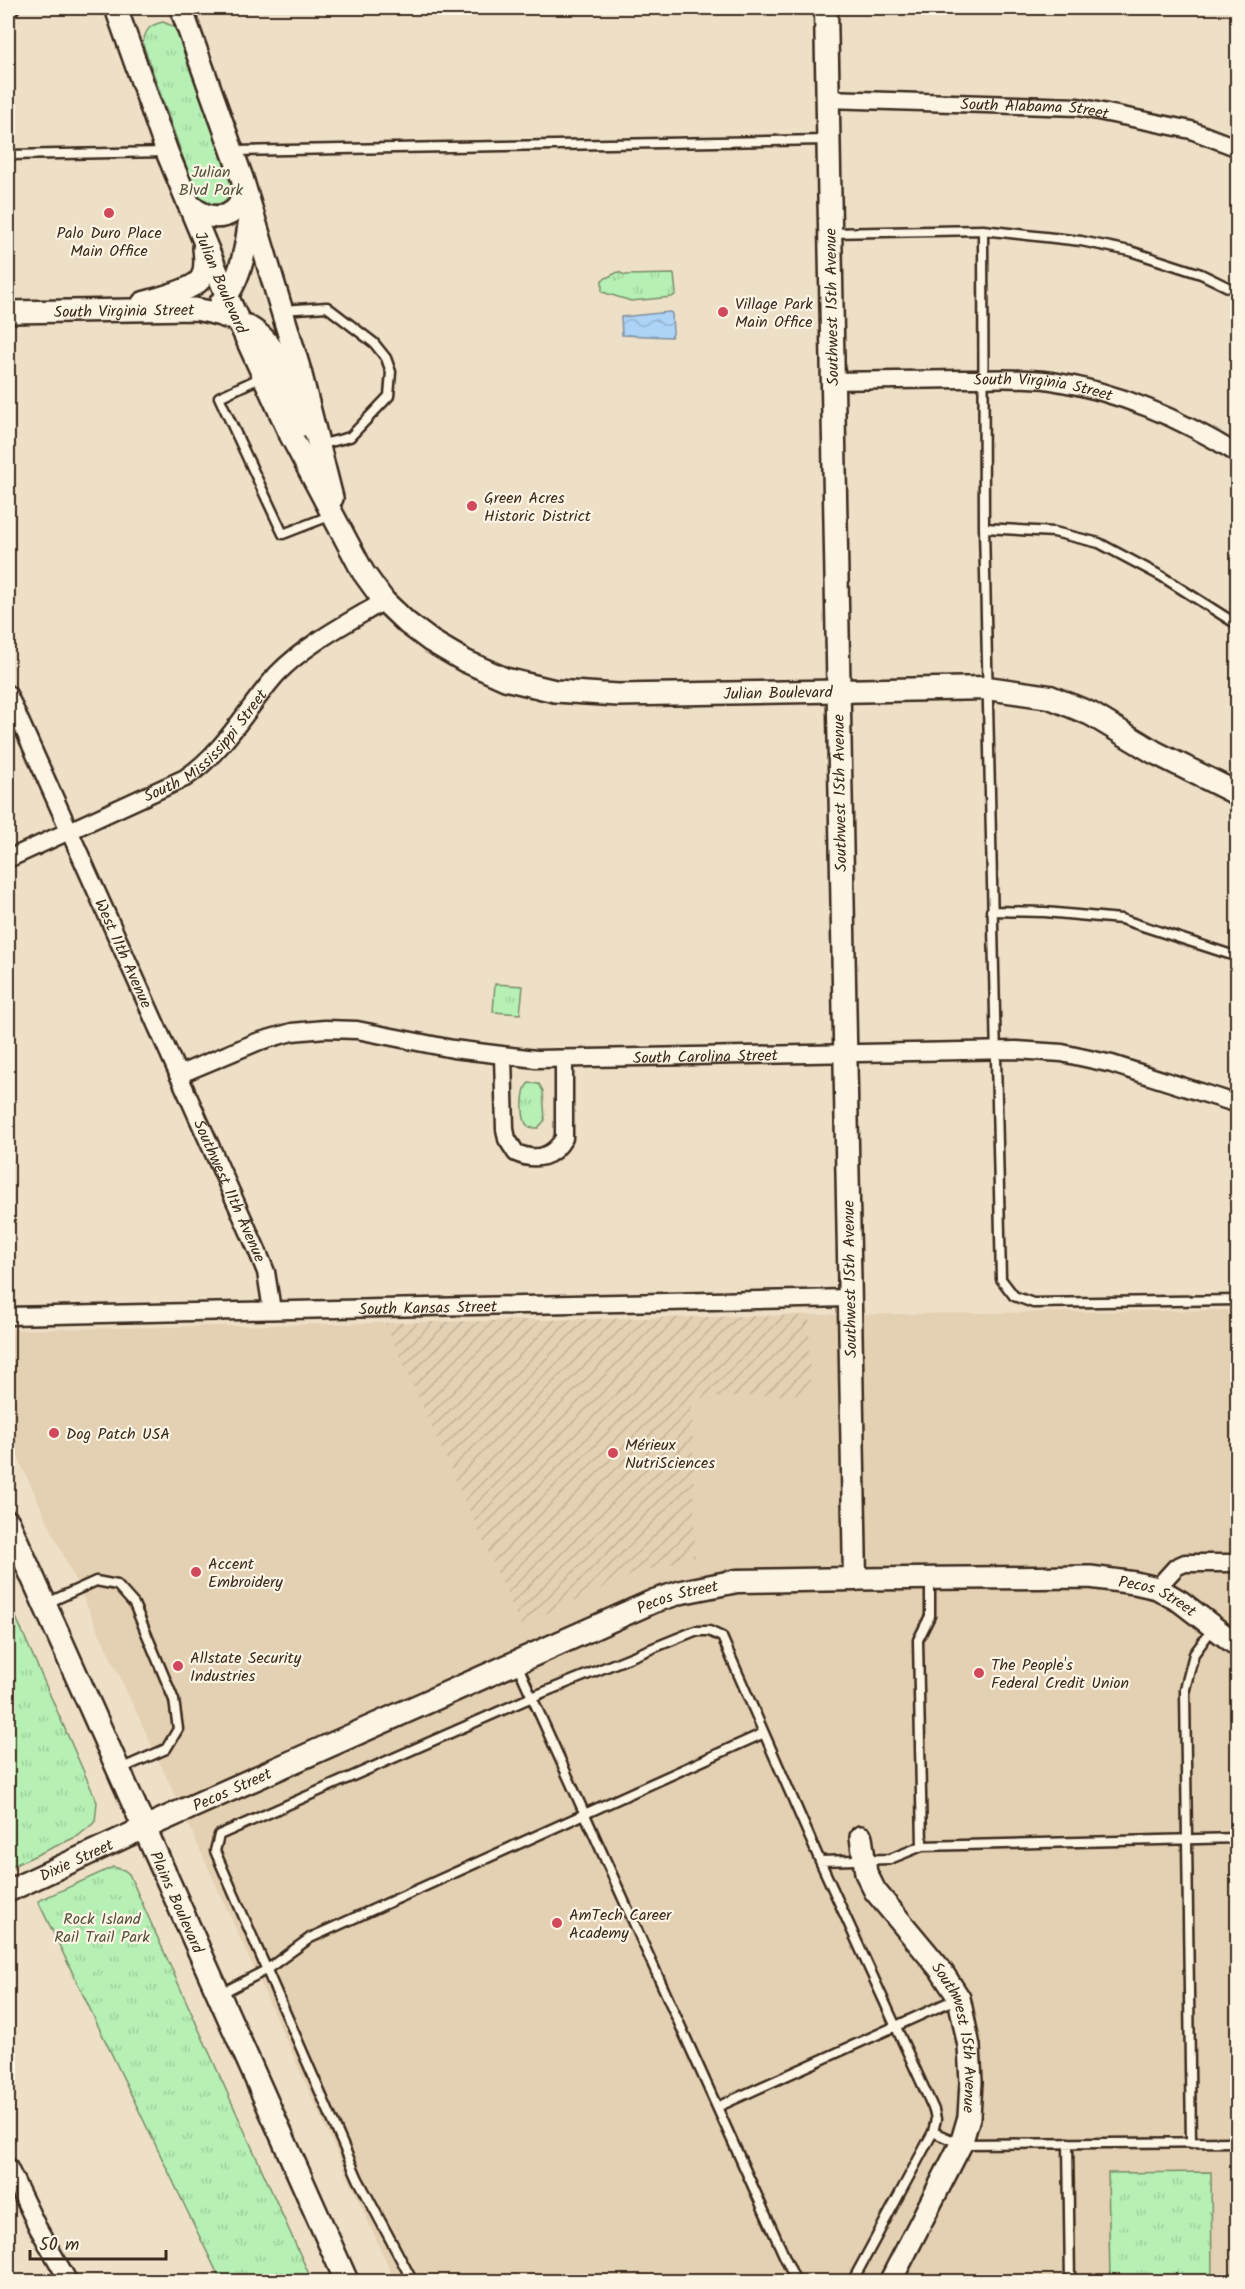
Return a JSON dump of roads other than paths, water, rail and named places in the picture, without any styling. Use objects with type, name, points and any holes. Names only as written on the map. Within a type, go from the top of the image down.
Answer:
[{"type":"main road","name":"Southwest 15th Avenue","points":[[826,8],[855,1579]]},
{"type":"main road","name":"Julian Boulevard","points":[[838,691],[987,688],[1050,697],[1092,714],[1201,778],[1238,794]]},
{"type":"main road","name":"Plains Boulevard","points":[[8,1522],[347,2282]]},
{"type":"main road","name":"Pecos Street","points":[[144,1828],[622,1613],[682,1592],[737,1581],[855,1579]]},
{"type":"street","name":"Julian Boulevard","points":[[116,8],[167,152],[238,322],[290,434],[363,572],[384,601],[407,623],[431,641],[465,661],[505,679],[555,691],[618,695],[838,691]]},
{"type":"street","name":"Julian Boulevard","points":[[181,8],[249,199],[300,371],[335,509],[350,546]]},
{"type":"street","name":"South Alabama Street","points":[[827,99],[1078,107],[1191,130],[1238,148]]},
{"type":"street","points":[[188,202],[205,216],[216,218],[232,213],[242,199],[242,178]]},
{"type":"street","points":[[195,309],[214,306],[227,296],[245,252],[250,214],[249,199]]},
{"type":"street","points":[[106,309],[157,299],[195,284],[203,274],[205,262],[202,235]]},
{"type":"street","name":"South Virginia Street","points":[[8,312],[195,309],[217,313],[238,322],[265,339],[274,352],[297,412],[318,443]]},
{"type":"street","name":"South Virginia Street","points":[[832,381],[982,379],[1050,381],[1105,392],[1165,414],[1197,429],[1238,454]]},
{"type":"street","name":"South Mississippi Street","points":[[8,859],[185,778],[204,765],[237,728],[278,674],[321,638],[384,601]]},
{"type":"street","points":[[8,694],[69,831]]},
{"type":"street","name":"West 11th Avenue","points":[[69,831],[178,1076]]},
{"type":"street","name":"South Carolina Street","points":[[178,1076],[257,1042],[292,1032],[325,1029],[357,1030],[503,1056],[564,1059],[845,1052],[1062,1053],[1112,1064],[1238,1104]]},
{"type":"street","points":[[503,1056],[507,1139],[516,1153],[536,1158],[548,1156],[558,1149],[564,1138],[564,1059]]},
{"type":"street","name":"Southwest 11th Avenue","points":[[178,1076],[261,1261],[268,1283],[272,1310]]},
{"type":"street","name":"South Kansas Street","points":[[8,1316],[849,1298]]},
{"type":"street","points":[[1157,1588],[1176,1567],[1185,1563],[1238,1563]]},
{"type":"street","name":"Pecos Street","points":[[855,1579],[1090,1577],[1135,1583],[1157,1588],[1181,1602],[1238,1646]]},
{"type":"street","name":"Dixie Street","points":[[8,1891],[144,1828]]},
{"type":"street","name":"Southwest 15th Avenue","points":[[861,1838],[866,1873],[875,1891],[940,1969],[959,1998],[969,2046],[971,2082],[969,2117],[961,2144],[890,2282]]},
{"type":"street","points":[[8,2166],[38,2228],[69,2282]]},
{"type":"lane","points":[[233,151],[828,140]]},
{"type":"lane","points":[[8,155],[167,152]]},
{"type":"lane","points":[[830,233],[983,230],[1081,241],[1130,251],[1200,274],[1238,292]]},
{"type":"lane","points":[[983,230],[984,528],[1001,1279],[1014,1296],[1033,1303],[1238,1300]]},
{"type":"lane","points":[[282,310],[327,308],[374,343],[386,358],[391,372],[389,396],[350,437],[318,443]]},
{"type":"lane","points":[[263,376],[219,397],[283,534],[332,515]]},
{"type":"lane","points":[[984,528],[1054,532],[1099,543],[1161,576],[1238,625]]},
{"type":"lane","points":[[991,911],[1045,912],[1121,919],[1238,957]]},
{"type":"lane","points":[[922,1846],[918,1640],[930,1616],[930,1577]]},
{"type":"lane","points":[[44,1604],[96,1581],[117,1585],[134,1604],[174,1701],[178,1729],[166,1749],[118,1770]]},
{"type":"lane","points":[[1191,2142],[1185,1689],[1194,1654],[1214,1626]]},
{"type":"lane","points":[[413,2282],[358,2179],[266,1970],[215,1851],[219,1835],[532,1697],[695,1631],[709,1631],[722,1637],[936,2118],[933,2132],[852,2282]]},
{"type":"lane","points":[[516,1661],[796,2282]]},
{"type":"lane","points":[[220,1994],[266,1970],[310,1938],[764,1733]]},
{"type":"lane","points":[[820,1861],[890,1859],[922,1846],[1238,1838]]},
{"type":"lane","points":[[717,2107],[959,1998]]},
{"type":"lane","points":[[933,2132],[961,2144],[1238,2142]]},
{"type":"lane","points":[[1068,2143],[1070,2282]]},
{"type":"water","points":[[670,312],[673,334],[671,337],[622,335],[621,317]]},
{"type":"place","name":"Palo Duro Place Main Office","points":[[109,213]]},
{"type":"place","name":"Village Park Main Office","points":[[723,312]]},
{"type":"place","name":"Green Acres Historic District","points":[[472,506]]},
{"type":"place","name":"Dog Patch USA","points":[[54,1433]]},
{"type":"place","name":"Mérieux NutriSciences","points":[[613,1453]]},
{"type":"place","name":"Accent Embroidery","points":[[196,1572]]},
{"type":"place","name":"Allstate Security Industries","points":[[178,1666]]},
{"type":"place","name":"The People's Federal Credit Union","points":[[979,1673]]},
{"type":"place","name":"AmTech Career Academy","points":[[557,1923]]},
{"type":"park label","name":"Julian Blvd Park","points":[[211,180]]},
{"type":"park label","name":"Rock Island Rail Trail Park","points":[[102,1927]]}]
